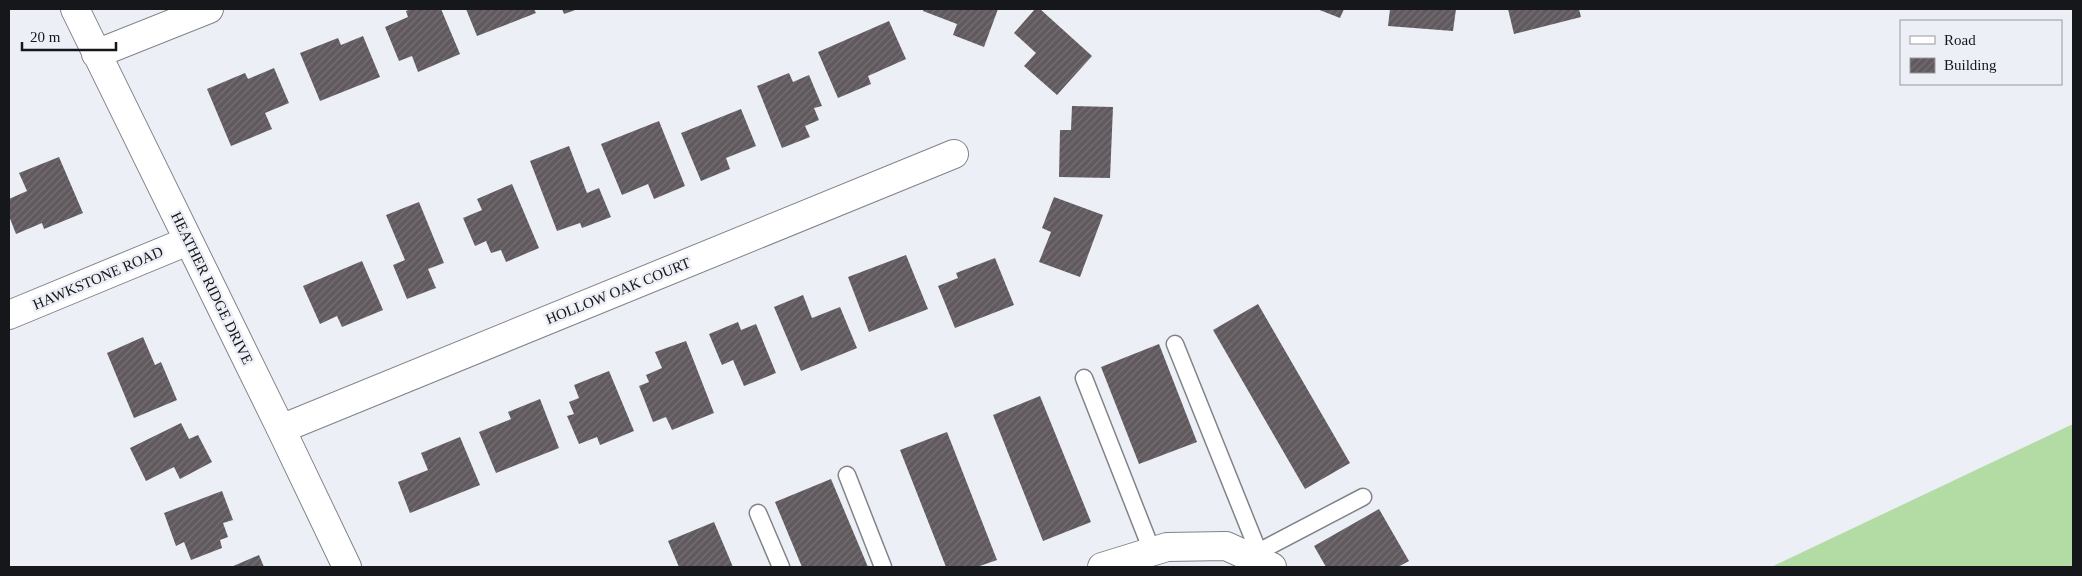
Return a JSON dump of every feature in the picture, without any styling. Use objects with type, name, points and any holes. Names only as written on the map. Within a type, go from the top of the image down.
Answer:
[{"type":"street","name":"HEATHER RIDGE DRIVE","points":[[75,9],[282,429],[347,567]]},
{"type":"street","points":[[96,54],[209,9]]},
{"type":"street","name":"HOLLOW OAK COURT","points":[[282,429],[954,154]]},
{"type":"street","name":"HAWKSTONE ROAD","points":[[9,315],[188,241]]},
{"type":"street","points":[[1102,567],[1167,547],[1226,546],[1264,561]]},
{"type":"lane","points":[[1175,344],[1264,561],[1363,497]]},
{"type":"lane","points":[[1084,378],[1152,551]]},
{"type":"lane","points":[[847,475],[883,567]]},
{"type":"lane","points":[[758,513],[781,567]]},
{"type":"green space","points":[[2073,424],[2073,567],[1771,567]]},
{"type":"building","points":[[411,9],[441,9],[460,54],[418,72],[412,56],[399,61],[385,27],[408,17],[406,11]]},
{"type":"building","points":[[466,9],[534,9],[536,13],[477,36]]},
{"type":"building","points":[[562,9],[578,9],[564,14]]},
{"type":"building","points":[[924,9],[998,9],[984,47],[953,35],[957,24],[923,11]]},
{"type":"building","points":[[1035,9],[1040,9],[1092,56],[1057,95],[1024,66],[1036,53],[1014,33]]},
{"type":"building","points":[[1317,9],[1344,9],[1340,18]]},
{"type":"building","points":[[1390,9],[1456,9],[1453,31],[1388,26]]},
{"type":"building","points":[[1508,9],[1579,9],[1581,17],[1514,34]]},
{"type":"building","points":[[889,21],[906,59],[868,76],[871,84],[838,98],[818,52]]},
{"type":"building","points":[[363,36],[380,77],[320,101],[300,53],[338,38],[341,45]]},
{"type":"building","points":[[274,68],[289,103],[265,113],[272,129],[231,146],[207,89],[245,73],[248,79]]},
{"type":"building","points":[[789,73],[793,82],[809,75],[822,106],[814,108],[819,120],[805,126],[810,137],[782,148],[757,86]]},
{"type":"building","points":[[1072,106],[1113,107],[1110,178],[1059,177],[1060,130],[1071,130]]},
{"type":"building","points":[[741,109],[756,146],[726,158],[730,169],[701,181],[681,133]]},
{"type":"building","points":[[659,121],[685,186],[654,199],[648,184],[622,195],[601,144]]},
{"type":"building","points":[[569,146],[587,193],[599,188],[611,217],[582,228],[580,223],[557,231],[530,161]]},
{"type":"building","points":[[59,157],[83,213],[44,229],[42,223],[16,234],[9,216],[9,199],[27,191],[19,173]]},
{"type":"building","points":[[512,184],[539,248],[506,262],[501,250],[491,253],[486,241],[475,246],[463,218],[482,210],[477,199]]},
{"type":"building","points":[[1054,197],[1103,215],[1080,277],[1039,262],[1051,232],[1042,228]]},
{"type":"building","points":[[419,202],[444,263],[428,269],[436,288],[407,299],[393,265],[405,260],[386,215]]},
{"type":"building","points":[[906,255],[928,309],[869,332],[848,277]]},
{"type":"building","points":[[995,258],[1014,305],[955,328],[938,286],[958,278],[956,273]]},
{"type":"building","points":[[362,261],[383,310],[342,327],[337,316],[320,324],[303,286]]},
{"type":"building","points":[[803,295],[812,318],[840,307],[857,348],[801,371],[774,307]]},
{"type":"building","points":[[1258,304],[1350,463],[1305,489],[1213,330]]},
{"type":"building","points":[[738,322],[741,330],[756,324],[776,373],[744,386],[733,360],[722,365],[709,334]]},
{"type":"building","points":[[143,337],[155,365],[161,362],[177,400],[134,418],[107,353]]},
{"type":"building","points":[[686,341],[714,413],[672,430],[666,417],[653,422],[639,386],[649,382],[646,375],[662,368],[655,352]]},
{"type":"building","points":[[1159,344],[1197,442],[1139,464],[1101,367]]},
{"type":"building","points":[[609,371],[634,431],[600,445],[597,437],[579,444],[567,416],[574,414],[569,402],[579,398],[574,385]]},
{"type":"building","points":[[1040,396],[1091,522],[1043,541],[993,415]]},
{"type":"building","points":[[540,399],[559,448],[496,473],[479,432],[511,419],[508,412]]},
{"type":"building","points":[[181,423],[189,439],[198,435],[212,462],[180,479],[174,467],[146,481],[130,448]]},
{"type":"building","points":[[947,432],[997,560],[977,567],[946,567],[900,450]]},
{"type":"building","points":[[460,437],[480,485],[410,513],[398,482],[428,470],[421,453]]},
{"type":"building","points":[[831,479],[868,567],[802,567],[775,502]]},
{"type":"building","points":[[222,491],[233,520],[223,523],[228,537],[220,540],[222,548],[191,560],[184,542],[176,546],[164,513]]},
{"type":"building","points":[[1379,509],[1409,561],[1398,567],[1326,567],[1314,546]]},
{"type":"building","points":[[714,522],[733,567],[679,567],[668,541]]},
{"type":"building","points":[[259,555],[264,567],[231,567]]}]
